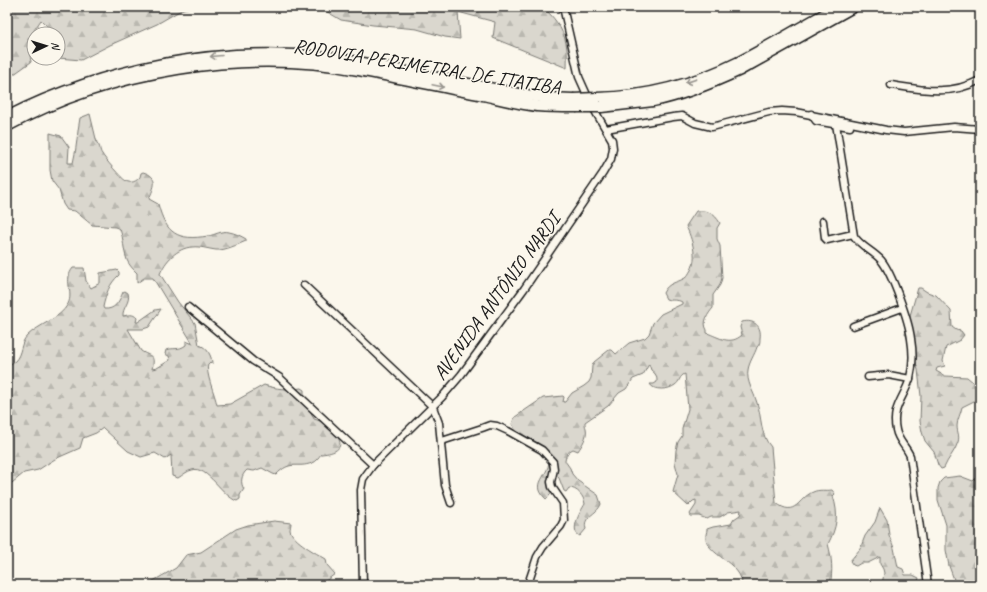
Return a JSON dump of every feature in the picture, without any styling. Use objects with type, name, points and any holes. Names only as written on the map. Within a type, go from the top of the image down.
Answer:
[{"type":"highway","name":"RODOVIA PERIMETRAL DE ITATIBA","points":[[599,102],[673,88],[713,73],[738,62],[838,7]]},
{"type":"highway","name":"RODOVIA PERIMETRAL DE ITATIBA","points":[[7,126],[56,103],[116,82],[188,67],[248,61],[282,61],[350,68],[536,106],[654,100],[675,95],[704,85],[740,70],[853,7]]},
{"type":"highway","name":"RODOVIA PERIMETRAL DE ITATIBA","points":[[7,117],[22,109],[111,76],[182,60],[239,54],[283,54],[325,57],[574,103]]},
{"type":"street","name":"AVENIDA ANTÔNIO NARDI","points":[[363,585],[361,490],[363,479],[372,466],[432,406],[442,398],[461,375],[524,289],[604,173],[611,160],[613,148],[612,140],[592,106],[579,77],[563,7]]},
{"type":"street","points":[[891,85],[929,91],[955,90],[980,80]]},
{"type":"street","points":[[606,129],[682,116],[696,123],[712,127],[769,112],[782,111],[811,114],[864,126],[904,132],[954,127],[980,129]]},
{"type":"street","points":[[811,114],[816,120],[856,128],[864,126]]},
{"type":"street","points":[[836,124],[853,234],[856,240],[876,255],[886,266],[908,325],[912,343],[910,379],[897,406],[895,423],[899,439],[910,456],[928,585]]},
{"type":"street","points":[[823,221],[827,240],[853,234]]},
{"type":"street","points":[[304,285],[432,406],[439,423],[442,441],[442,463],[445,485],[452,504]]},
{"type":"street","points":[[188,307],[253,361],[279,377],[372,466]]},
{"type":"street","points":[[853,326],[902,308]]},
{"type":"street","points":[[868,377],[889,375],[910,379]]},
{"type":"street","points":[[442,441],[482,428],[497,426],[542,450],[553,462],[554,469],[551,482],[552,487],[563,503],[564,520],[537,557],[529,585]]},
{"type":"green space","points":[[7,7],[191,7],[183,9],[157,24],[81,60],[66,59],[66,26],[47,26],[41,20],[37,26],[26,26],[26,66],[10,77],[7,75]]},
{"type":"green space","points":[[319,7],[542,7],[554,18],[563,33],[567,46],[567,68],[493,38],[495,22],[458,12],[460,39],[445,37],[417,29],[373,25],[341,20]]},
{"type":"green space","points":[[90,114],[97,143],[101,153],[109,164],[126,181],[134,182],[143,172],[152,177],[154,180],[154,187],[149,199],[158,204],[161,214],[169,229],[181,236],[198,237],[226,232],[236,234],[246,239],[246,241],[223,249],[216,250],[195,247],[181,250],[168,260],[160,274],[178,302],[195,323],[199,345],[207,350],[210,355],[212,364],[210,362],[207,368],[217,405],[230,404],[264,385],[282,389],[301,388],[304,390],[304,397],[314,419],[329,426],[338,438],[340,446],[338,449],[321,454],[316,460],[307,465],[286,467],[276,475],[262,468],[254,471],[247,470],[243,474],[242,479],[244,489],[240,495],[240,499],[237,501],[226,494],[203,472],[192,470],[178,478],[172,476],[171,455],[165,459],[155,453],[141,457],[128,451],[103,428],[96,433],[83,438],[80,448],[55,459],[38,470],[24,473],[7,487],[7,366],[14,362],[17,358],[27,336],[37,328],[55,318],[68,304],[70,300],[69,277],[73,268],[84,268],[86,281],[91,288],[100,283],[100,273],[117,270],[119,272],[119,275],[108,290],[103,307],[104,309],[114,307],[125,291],[129,296],[123,316],[134,315],[137,318],[136,322],[138,322],[155,310],[161,309],[149,327],[143,329],[128,329],[141,351],[153,358],[152,369],[157,368],[170,360],[169,356],[165,354],[166,350],[183,347],[186,345],[186,341],[193,344],[153,278],[144,278],[137,283],[137,273],[127,260],[120,229],[115,227],[92,225],[75,211],[67,210],[63,204],[59,190],[52,181],[50,170],[50,133],[61,136],[69,147],[68,163],[73,163],[80,118]]},
{"type":"green space","points":[[696,211],[710,213],[720,223],[717,228],[717,239],[720,246],[722,278],[720,285],[713,295],[713,308],[705,321],[707,333],[724,340],[733,340],[742,335],[740,327],[742,322],[746,321],[756,324],[760,330],[760,343],[750,364],[748,374],[749,383],[759,408],[763,431],[767,442],[771,447],[776,503],[783,507],[793,508],[815,491],[832,490],[835,494],[833,496],[836,509],[836,521],[828,544],[832,564],[830,585],[737,585],[742,582],[735,569],[708,545],[706,538],[707,529],[731,524],[734,519],[740,515],[741,510],[728,512],[720,517],[711,517],[707,519],[699,516],[691,516],[690,514],[696,505],[696,500],[688,506],[673,492],[678,474],[675,463],[676,450],[678,442],[682,436],[682,429],[688,409],[685,374],[677,384],[672,387],[661,389],[654,388],[650,384],[657,382],[657,378],[651,370],[649,364],[643,375],[633,379],[626,389],[619,393],[608,406],[585,422],[586,434],[583,443],[578,451],[573,449],[566,455],[565,461],[572,474],[578,481],[598,495],[601,504],[586,521],[586,529],[580,536],[575,530],[575,526],[578,516],[585,504],[582,495],[572,488],[569,488],[566,492],[564,491],[559,478],[556,475],[551,494],[546,499],[541,493],[539,487],[548,467],[549,461],[547,454],[540,445],[519,433],[512,424],[515,417],[543,398],[563,396],[563,402],[565,402],[572,393],[589,382],[594,362],[609,350],[612,350],[616,354],[629,343],[645,338],[649,334],[653,323],[661,314],[682,304],[680,301],[666,299],[663,293],[667,287],[686,277],[691,270],[694,254],[692,242],[686,226]]},
{"type":"green space","points":[[918,288],[936,295],[951,311],[952,327],[961,331],[964,335],[960,340],[946,347],[943,361],[945,366],[937,368],[936,371],[945,376],[967,377],[980,388],[980,398],[962,407],[957,424],[959,438],[958,442],[944,468],[941,469],[938,465],[934,452],[925,441],[922,432],[920,421],[921,396],[918,370],[905,333]]},
{"type":"green space","points":[[980,474],[980,585],[956,585],[949,566],[946,550],[946,525],[938,500],[938,488],[940,482],[944,478],[960,476],[973,481]]},
{"type":"green space","points":[[880,508],[887,520],[889,535],[894,548],[898,567],[903,569],[905,575],[913,575],[919,578],[917,585],[882,585],[884,573],[880,564],[880,557],[868,563],[861,563],[856,566],[850,561],[860,549],[865,536],[875,522]]},
{"type":"green space","points":[[274,521],[291,523],[290,530],[295,538],[326,559],[327,565],[335,574],[320,585],[146,585],[176,568],[186,555],[201,552],[236,529],[248,525]]}]
